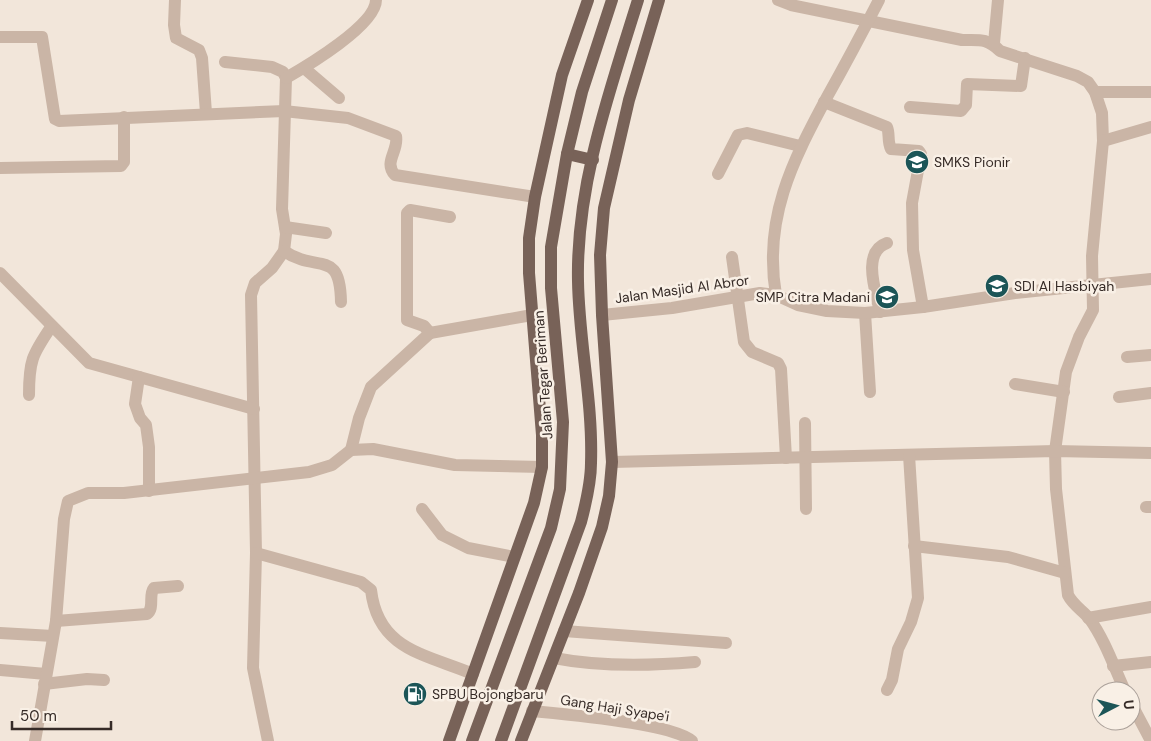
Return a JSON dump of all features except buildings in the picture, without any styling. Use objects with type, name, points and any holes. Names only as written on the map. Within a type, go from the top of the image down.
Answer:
[{"type":"main road","name":"Jalan Tegar Beriman","points":[[449,741],[534,503],[542,466],[542,436],[532,315],[530,238],[535,197],[562,75],[588,0]]},
{"type":"main road","name":"Jalan Tegar Beriman","points":[[472,741],[551,528],[560,489],[562,422],[551,288],[551,247],[567,154],[582,92],[612,0]]},
{"type":"main road","points":[[501,741],[582,522],[589,491],[591,433],[578,282],[583,209],[608,98],[638,0]]},
{"type":"main road","points":[[521,741],[602,527],[612,462],[600,255],[604,208],[629,100],[660,0]]},
{"type":"main road","points":[[567,154],[593,160]]},
{"type":"main road","points":[[538,390],[556,352]]},
{"type":"street","points":[[175,0],[174,25],[176,38],[199,50],[202,58],[206,113]]},
{"type":"street","points":[[286,78],[304,68],[356,30],[373,12],[376,0]]},
{"type":"street","points":[[778,0],[791,5],[869,19],[962,40],[994,43]]},
{"type":"street","points":[[776,295],[772,253],[774,228],[785,184],[800,146],[880,0]]},
{"type":"street","points":[[998,0],[994,43],[1000,51],[1077,76],[1088,82],[1095,92],[1102,113],[1103,141],[1092,256],[1093,310],[1072,355],[1055,451],[1065,573],[1072,602],[1088,618],[1101,638],[1120,681]]},
{"type":"street","points":[[0,37],[42,36],[55,119],[284,111],[348,118],[396,136],[397,145],[390,163],[391,170],[395,175],[535,197]]},
{"type":"street","points":[[910,107],[961,111],[966,105],[967,84],[1021,86],[1025,58]]},
{"type":"street","points":[[224,62],[272,67],[283,72],[286,78],[282,209],[285,227],[284,251],[272,268],[255,283],[251,295],[256,553],[253,668],[268,741]]},
{"type":"street","points":[[304,68],[339,98]]},
{"type":"street","points":[[1095,92],[1151,92]]},
{"type":"street","points":[[824,102],[887,127],[891,149],[919,152],[921,154],[912,203],[913,250],[923,308]]},
{"type":"street","points":[[0,168],[121,166],[124,162],[124,117]]},
{"type":"street","points":[[1103,141],[1151,127]]},
{"type":"street","points":[[718,174],[738,135],[747,133],[800,146]]},
{"type":"street","points":[[430,333],[424,326],[408,320],[407,213],[410,210],[450,217]]},
{"type":"street","points":[[285,227],[326,233]]},
{"type":"street","points":[[880,312],[872,262],[875,251],[887,243]]},
{"type":"street","points":[[284,251],[291,256],[329,266],[337,272],[341,281],[341,302]]},
{"type":"street","points":[[732,257],[744,342],[752,352],[778,363],[781,369],[786,458]]},
{"type":"street","points":[[0,273],[51,327],[89,363],[254,409]]},
{"type":"street","name":"Jalan Masjid Al Abror","points":[[602,315],[672,308],[737,296],[776,295],[798,305],[827,311],[865,313],[923,308],[1015,293],[1151,279]]},
{"type":"street","points":[[865,313],[870,392]]},
{"type":"street","points":[[351,450],[359,418],[371,386],[430,333],[532,315]]},
{"type":"street","points":[[29,395],[29,367],[35,350],[51,327]]},
{"type":"street","points":[[1127,356],[1151,355]]},
{"type":"street","points":[[138,377],[135,404],[140,418],[146,425],[149,447],[149,490]]},
{"type":"street","points":[[1015,384],[1064,392]]},
{"type":"street","points":[[1119,397],[1151,394]]},
{"type":"street","points":[[806,423],[806,509]]},
{"type":"street","points":[[35,741],[56,621],[64,519],[68,502],[88,493],[124,493],[309,472],[332,465],[351,450],[373,449],[455,465],[542,466]]},
{"type":"street","points":[[612,462],[1055,451],[1151,453]]},
{"type":"street","points":[[887,690],[892,680],[898,648],[911,622],[918,598],[914,546],[916,536],[909,455]]},
{"type":"street","points":[[422,509],[442,535],[468,548],[514,557]]},
{"type":"street","points":[[914,546],[1008,558],[1065,573]]},
{"type":"street","points":[[256,553],[361,582],[371,590],[372,601],[383,629],[397,642],[473,674]]},
{"type":"street","points":[[56,621],[147,614],[151,610],[152,591],[154,588],[178,586]]},
{"type":"street","points":[[1088,618],[1151,607]]},
{"type":"street","points":[[564,631],[726,644]]},
{"type":"street","points":[[0,633],[53,636]]},
{"type":"street","points":[[554,658],[574,662],[652,666],[695,662]]},
{"type":"street","points":[[1113,666],[1151,662]]},
{"type":"street","points":[[0,670],[45,679],[104,680]]},
{"type":"street","name":"Gang Haji Syape'i","points":[[532,711],[654,728],[680,733],[692,741]]},
{"type":"street","points":[[1141,722],[1151,741]]},
{"type":"place","name":"SMKS Pionir","points":[[917,162]]},
{"type":"place","name":"SDI Al Hasbiyah","points":[[997,286]]},
{"type":"place","name":"SMP Citra Madani","points":[[887,297]]},
{"type":"place","name":"SPBU Bojongbaru","points":[[415,694]]}]
